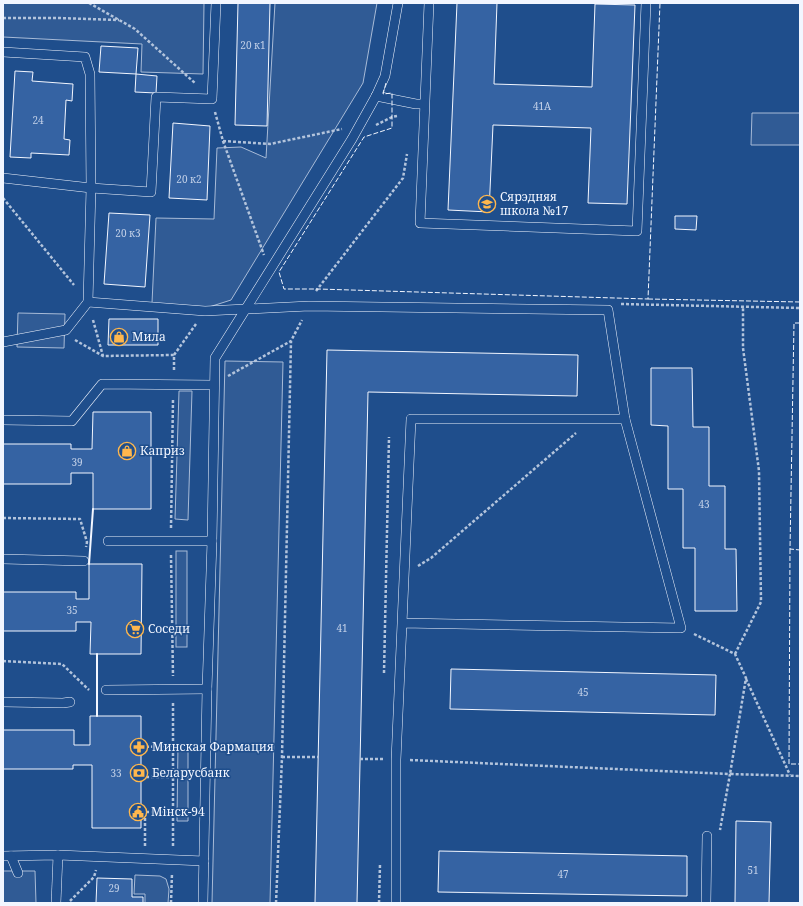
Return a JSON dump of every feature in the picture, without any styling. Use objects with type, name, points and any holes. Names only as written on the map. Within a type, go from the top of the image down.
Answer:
[{"type":"lane","points":[[3,178],[91,188],[151,192],[156,97],[212,99],[216,3]]},
{"type":"lane","points":[[203,903],[207,690],[212,540],[213,385],[215,358],[357,130],[376,96],[385,76],[398,3]]},
{"type":"lane","points":[[428,3],[420,223],[637,231],[646,3]]},
{"type":"lane","points":[[3,52],[86,56],[90,74],[91,188],[88,302],[66,330],[3,342]]},
{"type":"lane","points":[[376,96],[416,104],[424,104]]},
{"type":"lane","points":[[88,302],[205,312],[309,306],[608,310],[624,419],[681,628],[402,623]]},
{"type":"lane","points":[[3,420],[72,420],[102,384],[213,385]]},
{"type":"lane","points":[[396,903],[396,760],[411,419],[624,419]]},
{"type":"lane","points":[[108,541],[212,540]]},
{"type":"lane","points":[[3,559],[84,561]]},
{"type":"lane","points":[[106,690],[207,690]]},
{"type":"lane","points":[[3,702],[70,702]]},
{"type":"lane","points":[[706,903],[708,836]]},
{"type":"lane","points":[[7,856],[58,855],[204,861]]},
{"type":"lane","points":[[56,903],[58,855]]},
{"type":"lane","points":[[7,856],[18,873]]},
{"type":"path","points":[[89,3],[135,29],[212,99],[223,141],[264,255],[268,248]]},
{"type":"path","points":[[3,18],[119,20]]},
{"type":"path","points":[[223,141],[270,144],[340,129],[368,130],[392,116],[399,116]]},
{"type":"path","points":[[336,136],[344,122]]},
{"type":"path","points":[[314,294],[403,178],[408,150]]},
{"type":"path","points":[[3,198],[88,302]]},
{"type":"path","points":[[618,304],[800,308]]},
{"type":"path","points":[[276,903],[282,757],[291,341],[309,306]]},
{"type":"path","points":[[735,654],[761,602],[759,471],[743,348],[743,307]]},
{"type":"path","points":[[172,903],[173,690],[171,541],[174,355],[205,312]]},
{"type":"path","points":[[92,316],[103,356]]},
{"type":"path","points":[[56,331],[103,356],[174,355]]},
{"type":"path","points":[[213,385],[291,341]]},
{"type":"path","points":[[386,571],[405,573],[431,558],[561,447],[591,419]]},
{"type":"path","points":[[3,518],[80,519],[87,542],[84,561]]},
{"type":"path","points":[[681,628],[735,654],[790,775]]},
{"type":"path","points":[[3,661],[62,664],[88,690]]},
{"type":"path","points":[[718,837],[746,678]]},
{"type":"path","points":[[70,702],[88,690],[106,690]]},
{"type":"path","points":[[141,747],[173,746]]},
{"type":"path","points":[[282,757],[318,757]]},
{"type":"path","points":[[360,759],[800,776]]},
{"type":"path","points":[[141,777],[173,777]]},
{"type":"path","points":[[141,812],[173,812]]},
{"type":"path","points":[[144,848],[146,812]]},
{"type":"path","points":[[70,902],[94,877],[96,870],[103,870]]},
{"type":"path","points":[[164,873],[172,874]]},
{"type":"path","points":[[70,894],[70,902]]},
{"type":"shaded area","points":[[3,3],[204,3],[203,74],[141,72],[142,44],[3,37]]},
{"type":"shaded area","points":[[275,3],[377,3],[363,83],[231,300],[206,308],[152,303],[156,218],[214,219],[217,148],[241,147],[266,158]]},
{"type":"shaded area","points":[[752,113],[800,113],[800,145],[751,145]]},
{"type":"shaded area","points":[[18,313],[65,314],[64,348],[17,347]]},
{"type":"shaded area","points":[[225,361],[283,362],[270,903],[212,903]]},
{"type":"shaded area","points":[[179,391],[192,391],[188,520],[175,519]]},
{"type":"shaded area","points":[[176,551],[187,551],[187,647],[176,647]]},
{"type":"shaded area","points":[[178,744],[188,744],[188,821],[177,821]]},
{"type":"shaded area","points":[[3,871],[35,871],[36,903],[3,903]]},
{"type":"shaded area","points":[[135,875],[160,876],[166,879],[169,889],[168,903],[145,903],[145,894],[134,894]]},
{"type":"building","points":[[238,3],[270,3],[267,126],[235,125]]},
{"type":"building","points":[[457,3],[497,3],[494,84],[592,87],[595,4],[635,5],[627,204],[588,203],[591,128],[493,125],[489,212],[448,210]]},
{"type":"building","points":[[101,46],[138,48],[136,74],[99,72]]},
{"type":"building","points":[[15,71],[33,72],[32,81],[73,84],[72,101],[66,100],[64,139],[70,140],[69,155],[31,153],[31,158],[10,157]]},
{"type":"building","points":[[136,74],[157,76],[156,93],[135,92]]},
{"type":"building","points":[[173,123],[210,126],[207,200],[169,198]]},
{"type":"building","points":[[109,213],[150,215],[145,287],[104,284]]},
{"type":"building","points":[[675,216],[697,216],[696,230],[675,229]]},
{"type":"building","points":[[109,319],[158,319],[158,345],[108,345]]},
{"type":"building","points":[[327,350],[578,355],[577,396],[368,392],[357,903],[315,903]]},
{"type":"building","points":[[651,368],[692,368],[693,427],[709,427],[709,486],[725,486],[725,549],[736,549],[737,611],[695,611],[695,548],[683,548],[683,489],[668,489],[668,426],[651,425]]},
{"type":"building","points":[[93,412],[151,412],[151,509],[93,509],[93,473],[71,473],[71,484],[3,484],[3,444],[71,444],[71,449],[92,449]]},
{"type":"building","points":[[89,564],[142,564],[141,654],[90,654],[91,622],[76,622],[76,631],[3,631],[3,592],[76,592],[76,599],[89,599]]},
{"type":"building","points":[[451,669],[716,675],[715,715],[450,709]]},
{"type":"building","points":[[90,716],[141,716],[141,828],[92,828],[92,765],[73,765],[73,769],[3,769],[3,730],[74,730],[74,745],[90,745]]},
{"type":"building","points":[[736,821],[771,822],[769,903],[735,903]]},
{"type":"building","points":[[439,851],[687,856],[687,896],[438,892]]},
{"type":"building","points":[[97,878],[132,879],[132,897],[143,897],[143,903],[96,903]]},
{"type":"fence","points":[[386,83],[383,94],[392,93],[392,128],[364,137],[279,272],[284,289],[648,299],[660,3]]},
{"type":"fence","points":[[648,299],[800,302]]},
{"type":"fence","points":[[800,323],[794,323],[790,549],[800,550]]},
{"type":"fence","points":[[790,549],[789,764],[800,764]]},
{"type":"wall","points":[[89,564],[93,509]]},
{"type":"wall","points":[[97,654],[97,716]]},
{"type":"place","name":"Сярэдняя школа №17","points":[[487,204]]},
{"type":"place","name":"Мила","points":[[119,337]]},
{"type":"place","name":"Каприз","points":[[127,451]]},
{"type":"place","name":"Соседи","points":[[135,629]]},
{"type":"place","name":"Минская Фармация","points":[[139,747]]},
{"type":"place","name":"Беларусбанк","points":[[139,773]]},
{"type":"place","name":"Мінск-94","points":[[138,812]]}]
